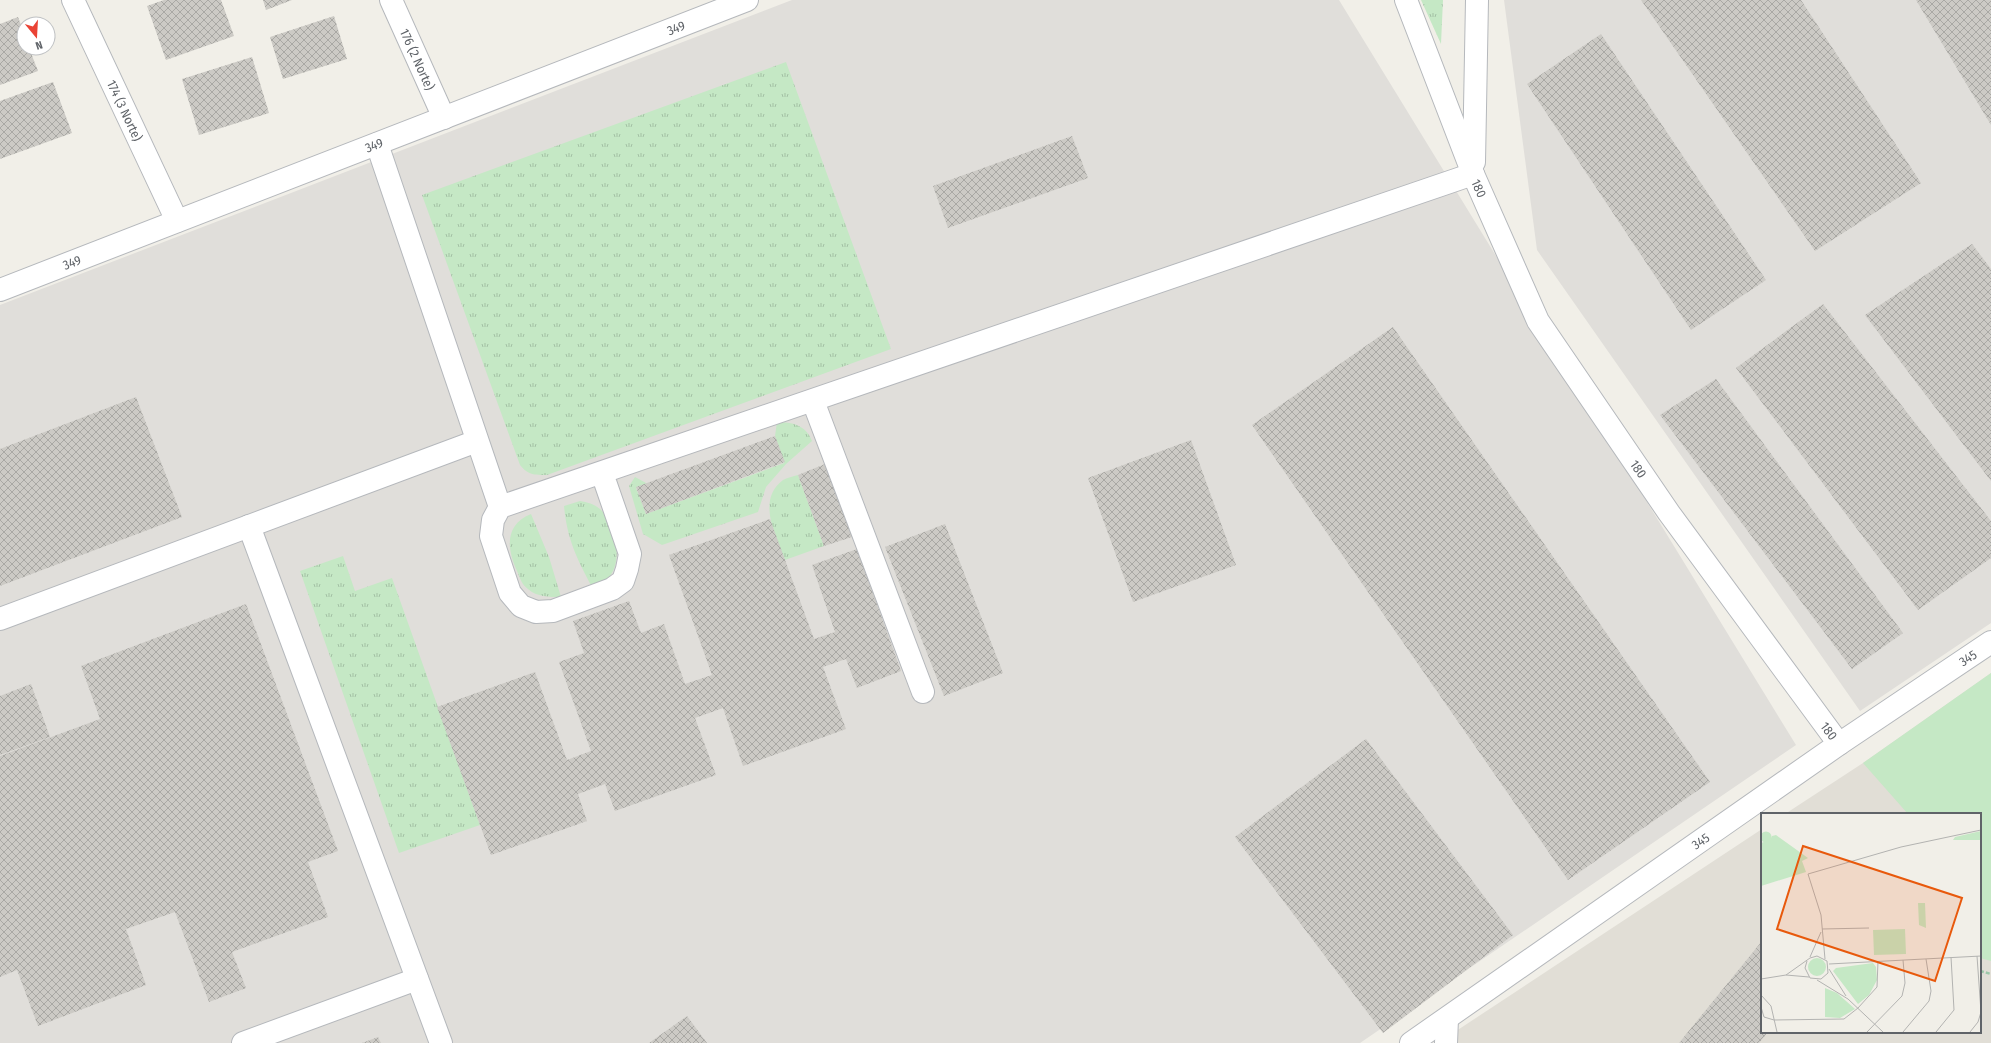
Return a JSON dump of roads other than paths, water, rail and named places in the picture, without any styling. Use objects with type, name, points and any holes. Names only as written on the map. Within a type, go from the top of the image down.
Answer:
[{"type":"street","name":"174 (3 Norte)","points":[[73,0],[177,221]]},
{"type":"street","name":"176 (2 Norte)","points":[[392,0],[444,118]]},
{"type":"street","name":"349","points":[[0,290],[444,118],[711,7],[747,0]]},
{"type":"street","name":"180","points":[[1406,0],[1474,174],[1538,321],[1669,513],[1839,744]]},
{"type":"street","name":"180","points":[[1474,174],[1477,0]]},
{"type":"street","points":[[377,144],[500,507]]},
{"type":"street","points":[[602,473],[630,554],[628,569],[623,581],[612,589],[553,611],[536,612],[522,606],[510,593],[491,536],[493,520],[500,507],[1474,174]]},
{"type":"street","points":[[813,401],[923,692]]},
{"type":"street","points":[[0,619],[477,441]]},
{"type":"street","points":[[249,526],[441,1043]]},
{"type":"street","name":"345","points":[[1411,1043],[1839,744],[1991,642]]},
{"type":"street","points":[[243,1043],[417,980]]},
{"type":"street","points":[[1446,1043],[1447,1019]]}]
